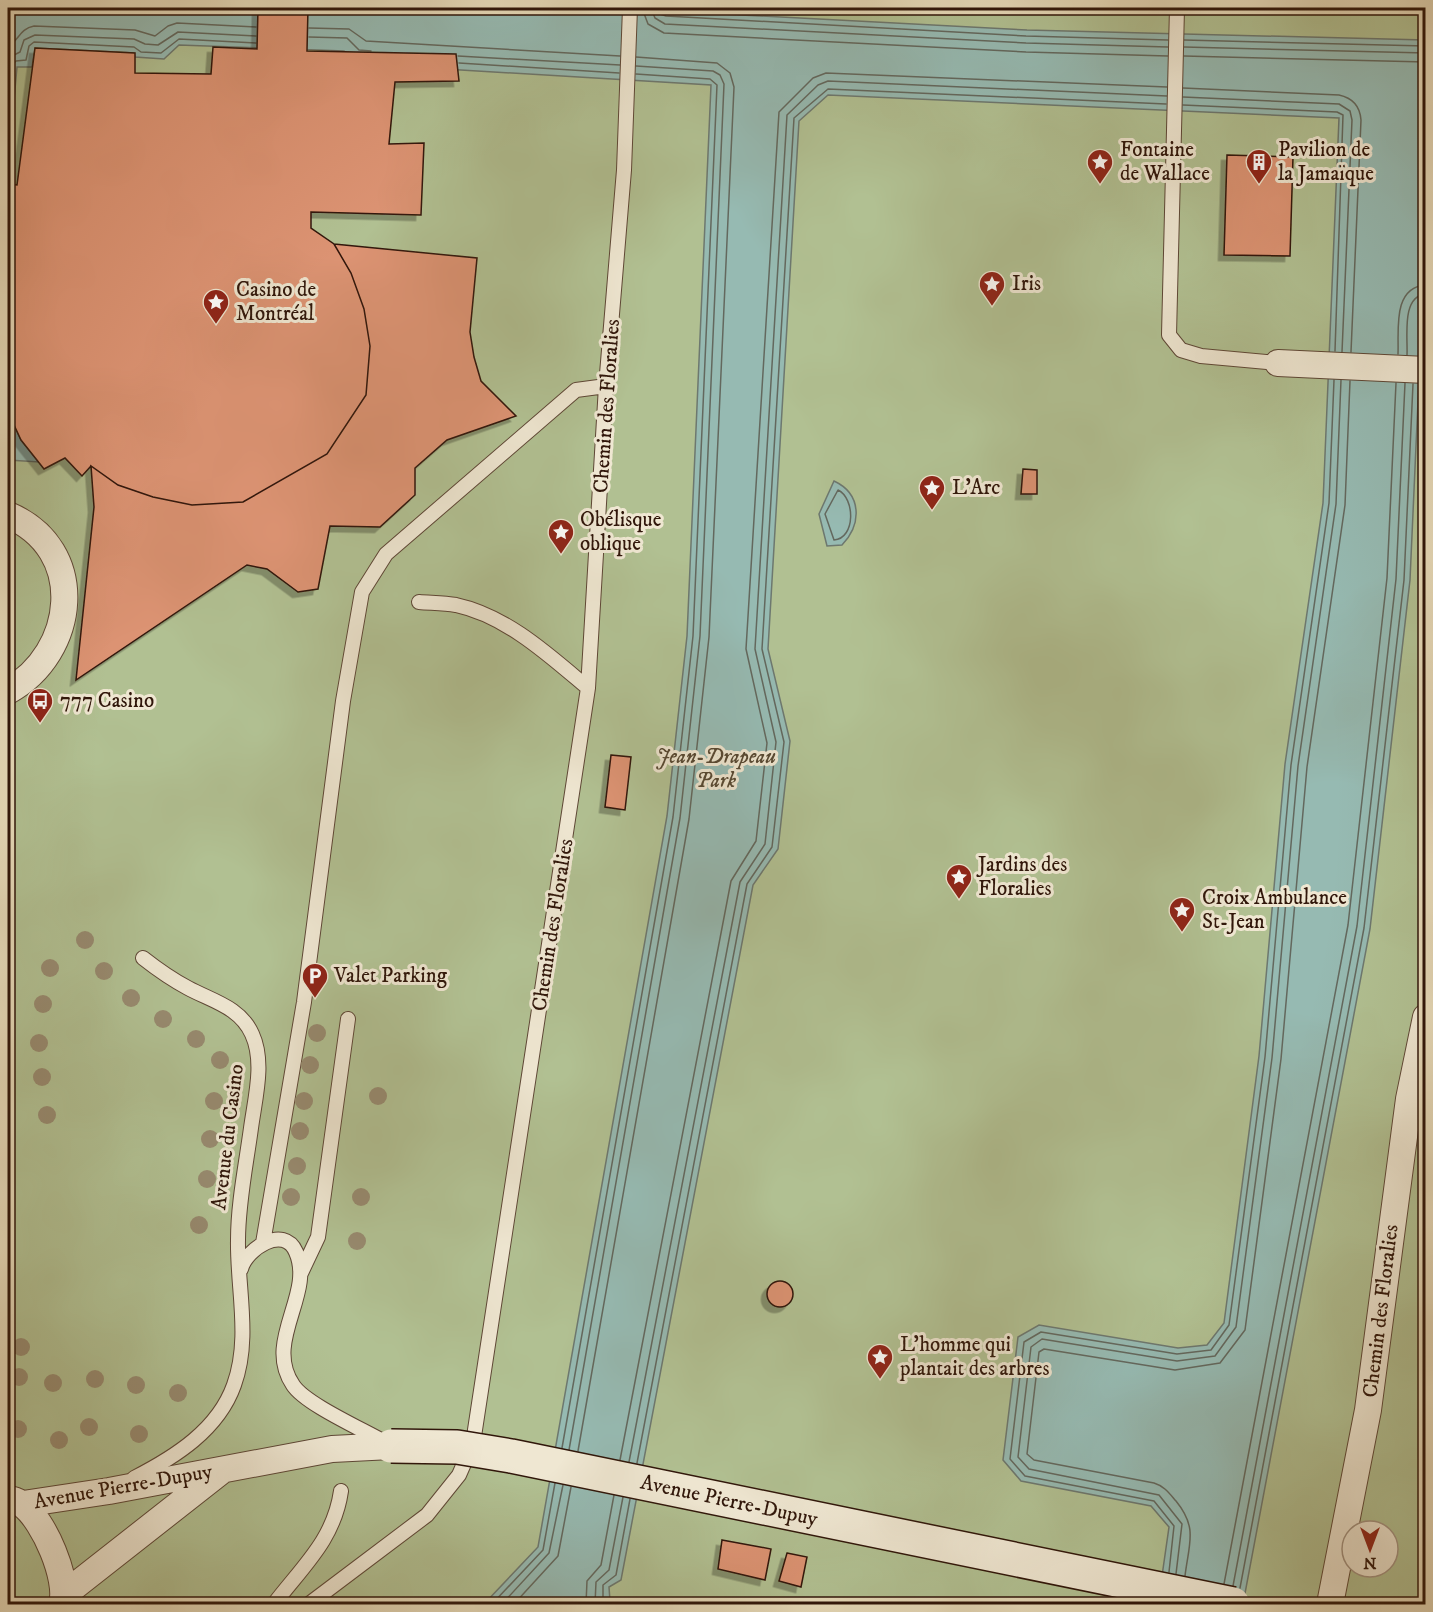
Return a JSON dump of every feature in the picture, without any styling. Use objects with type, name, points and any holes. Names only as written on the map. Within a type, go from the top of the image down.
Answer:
[{"type":"street","points":[[1278,363],[1425,370]]},
{"type":"street","points":[[8,515],[38,537],[57,560],[64,579],[64,614],[56,642],[41,666],[8,703]]},
{"type":"street","points":[[8,691],[26,680],[41,666]]},
{"type":"street","name":"Chemin des Floralies","points":[[1330,1605],[1368,1410],[1408,1099],[1425,1017]]},
{"type":"street","name":"Avenue Pierre-Dupuy","points":[[15,1501],[109,1491],[332,1449],[391,1446],[457,1447],[511,1456],[1233,1605]]},
{"type":"street","name":"Avenue Pierre-Dupuy","points":[[64,1599],[223,1470]]},
{"type":"street","points":[[15,1501],[45,1535],[64,1599]]},
{"type":"lane","name":"Chemin des Floralies","points":[[309,1605],[428,1515],[459,1475],[473,1443],[588,688],[606,387],[624,170],[630,8]]},
{"type":"lane","points":[[1177,14],[1171,154],[1169,335],[1181,350],[1201,356],[1278,363]]},
{"type":"lane","points":[[263,1243],[304,1002],[343,702],[362,592],[386,554],[576,390],[606,387]]},
{"type":"lane","points":[[419,602],[457,606],[505,624],[544,651],[588,688]]},
{"type":"lane","name":"Avenue du Casino","points":[[109,1491],[171,1459],[219,1415],[234,1384],[242,1346],[239,1210],[258,1067],[254,1036],[239,1014],[164,974],[142,958]]},
{"type":"lane","points":[[348,1019],[318,1237],[301,1273],[282,1352],[292,1384],[303,1397],[391,1446]]},
{"type":"lane","points":[[240,1274],[247,1255],[263,1243],[283,1241],[296,1250],[301,1273]]},
{"type":"lane","points":[[274,1605],[326,1539],[338,1508],[341,1491]]},
{"type":"green space","name":"Jean-Drapeau Park","points":[[8,8],[1425,8],[1425,1604],[8,1604]]},
{"type":"water","points":[[8,8],[609,8],[1027,30],[1425,40],[1425,245],[1410,580],[1370,929],[1243,1604],[1158,1604],[1169,1527],[1151,1506],[1021,1481],[1003,1460],[1018,1337],[1039,1325],[1178,1348],[1207,1345],[1224,1323],[1259,1056],[1285,764],[1323,503],[1339,118],[828,95],[799,121],[768,649],[790,741],[778,849],[753,885],[621,1580],[609,1587],[610,1601],[607,1604],[484,1604],[538,1547],[667,816],[687,636],[711,85],[346,63],[344,51],[179,45],[164,59],[135,57],[134,53],[35,48],[32,67],[17,67],[13,111],[8,111]]},
{"type":"water","points":[[8,412],[21,440],[39,462],[8,460]]},
{"type":"water","points":[[834,481],[850,494],[854,501],[856,519],[849,537],[842,545],[827,546],[819,514]]},
{"type":"building","points":[[258,8],[308,8],[307,51],[456,54],[459,81],[395,82],[389,144],[424,143],[421,215],[311,212],[311,228],[334,244],[351,273],[364,309],[370,346],[366,395],[327,454],[243,502],[192,505],[153,497],[118,485],[91,466],[82,476],[65,458],[44,469],[21,440],[8,412],[8,184],[17,185],[35,48],[135,53],[135,73],[211,74],[213,47],[257,49]]},
{"type":"building","name":"Pavilion de la Jamaïque","points":[[1227,155],[1293,157],[1290,256],[1224,255]]},
{"type":"building","points":[[334,244],[477,258],[470,332],[474,357],[481,381],[516,416],[447,440],[415,468],[415,495],[380,527],[330,526],[318,589],[298,592],[267,569],[247,565],[76,680],[94,507],[91,466],[118,485],[153,497],[192,505],[243,502],[327,454],[366,395],[370,346],[364,309],[351,273]]},
{"type":"building","points":[[1023,469],[1037,470],[1037,494],[1021,494]]},
{"type":"building","points":[[611,755],[631,757],[625,810],[605,807]]},
{"type":"building","points":[[780,1281],[789,1285],[793,1294],[789,1303],[780,1307],[771,1303],[767,1294],[771,1285]]},
{"type":"building","points":[[722,1540],[771,1549],[765,1580],[718,1569]]},
{"type":"building","points":[[787,1553],[807,1557],[801,1587],[779,1581]]},
{"type":"place","name":"Fontaine de Wallace","points":[[1100,185]]},
{"type":"place","name":"Pavilion de la Jamaïque","points":[[1259,185]]},
{"type":"place","name":"Iris","points":[[992,307]]},
{"type":"place","name":"Casino de Montréal","points":[[216,325]]},
{"type":"place","name":"L'Arc","points":[[932,511]]},
{"type":"place","name":"Obélisque oblique","points":[[561,555]]},
{"type":"place","name":"777 Casino","points":[[40,724]]},
{"type":"place","name":"Jardins des Floralies","points":[[959,900]]},
{"type":"place","name":"Croix Ambulance St-Jean","points":[[1182,933]]},
{"type":"place","name":"Valet Parking","points":[[315,999]]},
{"type":"place","name":"L'homme qui plantait des arbres","points":[[880,1380]]}]
